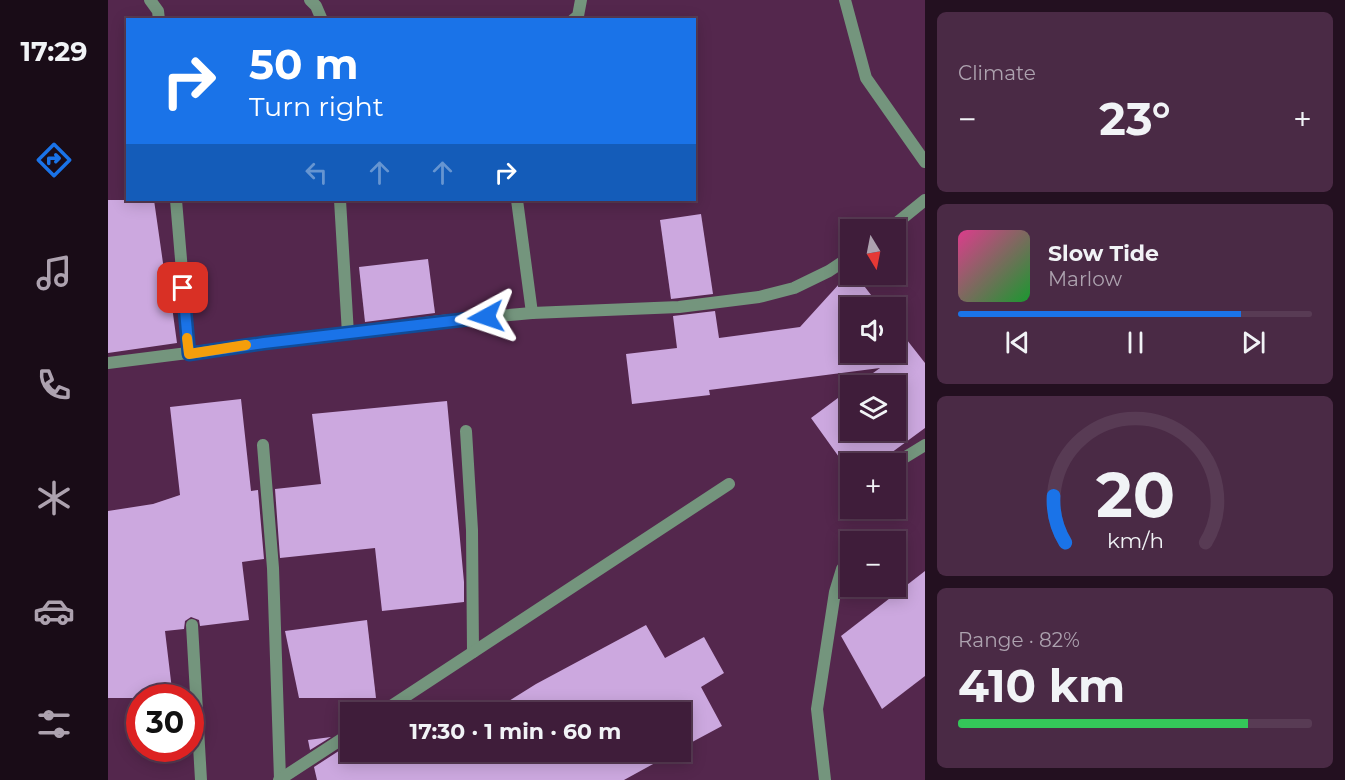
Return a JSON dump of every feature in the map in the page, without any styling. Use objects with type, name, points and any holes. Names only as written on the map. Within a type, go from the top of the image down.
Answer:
[{"type":"street","points":[[150,0],[158,11],[159,18]]},
{"type":"street","points":[[310,0],[316,6],[321,18]]},
{"type":"street","points":[[576,18],[578,16],[581,0]]},
{"type":"street","points":[[845,0],[866,78],[925,162]]},
{"type":"street","points":[[902,219],[925,200]]},
{"type":"street","points":[[176,201],[189,354]]},
{"type":"street","points":[[340,201],[348,333]]},
{"type":"street","points":[[517,201],[532,313]]},
{"type":"street","points":[[108,363],[441,321],[532,313],[679,307],[759,297],[794,288],[829,272],[840,264]]},
{"type":"street","points":[[466,430],[472,530],[473,652]]},
{"type":"street","points":[[263,445],[273,568],[280,780]]},
{"type":"street","points":[[906,457],[925,445]]},
{"type":"street","points":[[397,702],[729,484]]},
{"type":"street","points":[[825,780],[817,709],[835,592],[840,578]]},
{"type":"street","points":[[192,625],[201,780]]},
{"type":"street","points":[[280,780],[340,740]]},
{"type":"building","points":[[108,200],[154,201],[177,343],[108,353]]},
{"type":"building","points":[[701,214],[713,294],[671,299],[660,220]]},
{"type":"building","points":[[428,259],[435,313],[365,322],[359,267]]},
{"type":"building","points":[[840,283],[840,285],[863,285],[873,297],[840,297],[840,363],[906,363],[906,339],[925,363],[925,428],[891,453],[840,453],[840,458],[811,418],[840,396],[840,441],[906,441],[906,375],[870,375],[880,368],[709,390],[710,395],[632,404],[626,354],[677,348],[673,316],[715,311],[719,338],[800,327]]},
{"type":"building","points":[[241,399],[251,491],[258,490],[264,559],[242,562],[249,620],[200,626],[199,620],[191,617],[185,621],[184,629],[165,631],[171,684],[126,684],[126,698],[108,698],[108,511],[153,504],[180,495],[170,407]]},
{"type":"building","points":[[447,401],[464,602],[382,611],[375,548],[280,558],[275,489],[321,484],[312,414]]},
{"type":"building","points":[[925,571],[925,676],[882,709],[841,636],[891,597],[906,597],[906,586]]},
{"type":"building","points":[[367,620],[376,698],[299,698],[285,631]]},
{"type":"building","points":[[646,625],[665,658],[704,637],[724,673],[701,687],[722,726],[691,743],[691,702],[507,702]]},
{"type":"building","points":[[331,737],[310,750],[308,740]]},
{"type":"building","points":[[340,750],[340,762],[657,762],[624,780],[317,780],[314,767]]},
{"type":"slow traffic","points":[[187,338],[189,354],[246,345]]},
{"type":"route","points":[[183,288],[189,354],[486,317]]}]
